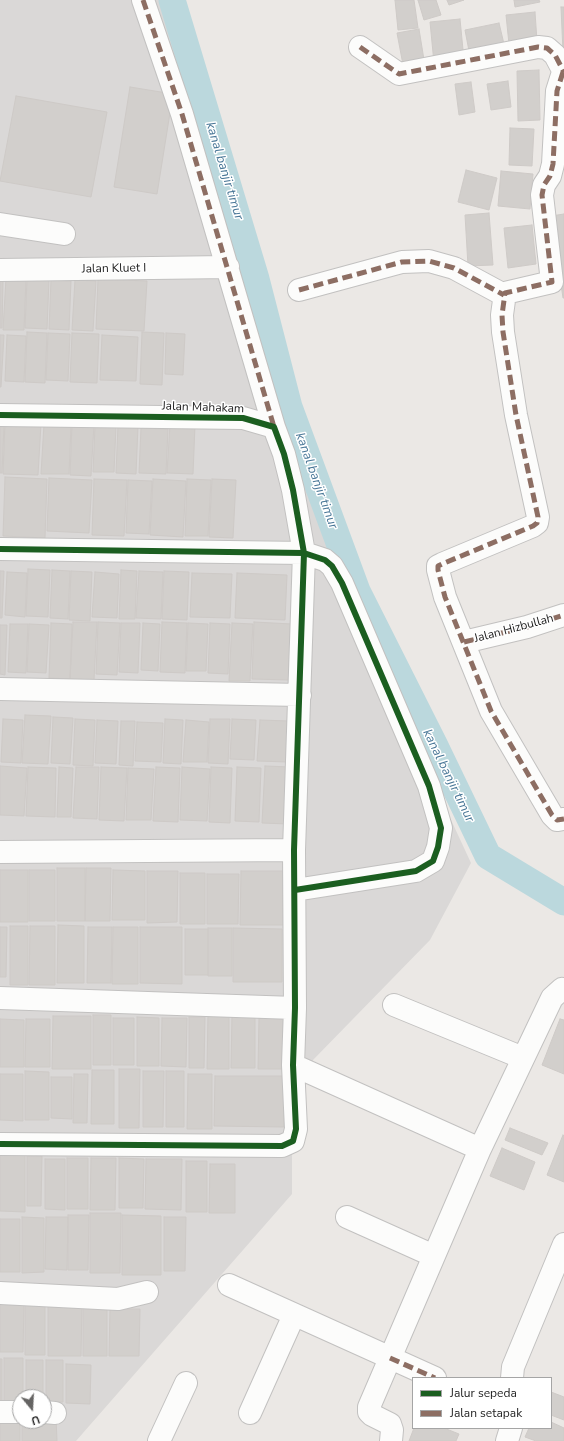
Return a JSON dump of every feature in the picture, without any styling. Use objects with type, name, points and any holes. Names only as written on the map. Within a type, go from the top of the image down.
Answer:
[{"type":"street","points":[[0,1144],[282,1146],[293,1141],[296,1129],[294,1065],[294,850],[304,553],[294,490],[284,454],[274,427],[182,114],[143,0]]},
{"type":"street","points":[[360,47],[399,74],[538,47],[547,48],[555,55],[563,72],[557,91],[553,164],[550,176],[544,185],[542,196],[552,282],[508,292],[504,295]]},
{"type":"street","points":[[0,224],[64,234]]},
{"type":"street","points":[[299,290],[402,262],[429,261],[454,268],[504,295]]},
{"type":"street","name":"Jalan Kluet I","points":[[0,270],[228,267]]},
{"type":"street","points":[[504,295],[503,332],[516,415],[538,517],[537,523],[438,566],[445,597],[491,711],[511,748],[552,816],[557,820],[564,819]]},
{"type":"street","name":"Jalan Mahakam","points":[[0,415],[243,418],[274,427]]},
{"type":"street","points":[[0,549],[304,553],[325,560],[332,566],[342,583],[429,786],[441,828],[438,847],[433,861],[416,871],[295,890]]},
{"type":"street","name":"Jalan Hizbullah","points":[[464,642],[528,627],[564,616]]},
{"type":"street","points":[[0,689],[300,695]]},
{"type":"street","points":[[0,852],[294,850]]},
{"type":"street","points":[[391,1441],[392,1430],[390,1424],[369,1412],[369,1407],[480,1149],[552,998],[562,989],[564,990]]},
{"type":"street","points":[[0,998],[295,1008]]},
{"type":"street","points":[[394,1005],[523,1058]]},
{"type":"street","points":[[294,1065],[480,1149]]},
{"type":"street","points":[[347,1217],[434,1256]]},
{"type":"street","points":[[512,1377],[513,1367],[564,1244]]},
{"type":"street","points":[[229,1286],[433,1377]]},
{"type":"street","points":[[0,1293],[118,1299],[147,1292]]},
{"type":"street","points":[[250,1413],[294,1315]]},
{"type":"street","points":[[159,1441],[186,1383]]},
{"type":"street","points":[[0,1412],[12,1412]]},
{"type":"street","points":[[507,1441],[511,1429]]},
{"type":"shaded area","points":[[0,0],[161,0],[182,47],[329,542],[382,671],[471,863],[430,940],[313,1060],[292,1112],[292,1194],[76,1441],[0,1441]]},
{"type":"building","points":[[395,0],[414,0],[418,28],[398,30]]},
{"type":"building","points":[[418,0],[436,0],[441,15],[424,20]]},
{"type":"building","points":[[447,0],[464,0],[449,5]]},
{"type":"building","points":[[514,0],[539,0],[540,2],[515,7]]},
{"type":"building","points":[[561,7],[564,7],[564,52],[563,52]]},
{"type":"building","points":[[535,12],[537,41],[509,44],[506,15]]},
{"type":"building","points":[[460,19],[464,60],[434,63],[430,22]]},
{"type":"building","points":[[499,23],[504,44],[469,51],[465,30]]},
{"type":"building","points":[[419,29],[425,66],[404,70],[397,33]]},
{"type":"building","points":[[539,70],[540,120],[518,121],[517,71]]},
{"type":"building","points":[[508,81],[511,107],[491,110],[487,84]]},
{"type":"building","points":[[471,82],[475,112],[459,115],[455,84]]},
{"type":"building","points":[[130,87],[173,94],[157,194],[114,187]]},
{"type":"building","points":[[16,96],[107,112],[91,197],[0,181]]},
{"type":"building","points":[[510,128],[534,129],[532,166],[509,165]]},
{"type":"building","points":[[466,170],[497,178],[489,210],[458,202]]},
{"type":"building","points":[[501,171],[533,174],[530,209],[498,206]]},
{"type":"building","points":[[489,213],[493,265],[468,266],[465,215]]},
{"type":"building","points":[[564,214],[564,298],[563,298],[551,216]]},
{"type":"building","points":[[532,225],[536,264],[508,268],[504,228]]},
{"type":"building","points":[[6,278],[26,279],[24,330],[3,330]]},
{"type":"building","points":[[27,279],[49,280],[47,329],[25,328]]},
{"type":"building","points":[[98,279],[147,281],[144,331],[96,329]]},
{"type":"building","points":[[0,280],[3,281],[2,328],[0,328]]},
{"type":"building","points":[[51,280],[71,281],[69,330],[49,329]]},
{"type":"building","points":[[75,280],[96,281],[93,331],[72,330]]},
{"type":"building","points":[[27,332],[47,333],[45,383],[25,382]]},
{"type":"building","points":[[142,332],[164,333],[162,385],[140,384]]},
{"type":"building","points":[[48,333],[70,334],[68,381],[46,380]]},
{"type":"building","points":[[72,333],[99,334],[97,383],[70,382]]},
{"type":"building","points":[[166,333],[185,334],[183,375],[165,374]]},
{"type":"building","points":[[0,335],[4,335],[1,387],[0,387]]},
{"type":"building","points":[[7,335],[26,336],[24,382],[5,381]]},
{"type":"building","points":[[102,335],[138,337],[136,381],[100,380]]},
{"type":"building","points":[[5,423],[41,424],[38,475],[3,474]]},
{"type":"building","points":[[44,424],[71,426],[69,474],[41,474]]},
{"type":"building","points":[[72,424],[94,425],[91,476],[70,475]]},
{"type":"building","points":[[170,424],[195,425],[193,474],[167,473]]},
{"type":"building","points":[[0,425],[4,426],[2,473],[0,473]]},
{"type":"building","points":[[95,425],[116,426],[114,472],[93,472]]},
{"type":"building","points":[[118,425],[138,426],[136,474],[116,473]]},
{"type":"building","points":[[141,428],[168,429],[166,474],[139,473]]},
{"type":"building","points":[[5,477],[47,479],[45,538],[3,536]]},
{"type":"building","points":[[49,478],[92,480],[89,533],[47,531]]},
{"type":"building","points":[[94,479],[127,480],[124,536],[92,535]]},
{"type":"building","points":[[153,479],[186,481],[183,537],[150,535]]},
{"type":"building","points":[[187,479],[211,480],[208,536],[185,536]]},
{"type":"building","points":[[212,479],[236,480],[233,538],[209,537]]},
{"type":"building","points":[[128,480],[152,481],[149,534],[126,533]]},
{"type":"building","points":[[28,569],[50,570],[48,617],[26,616]]},
{"type":"building","points":[[52,570],[70,571],[68,619],[50,618]]},
{"type":"building","points":[[121,570],[137,571],[135,619],[119,619]]},
{"type":"building","points":[[0,571],[4,571],[2,618],[0,618]]},
{"type":"building","points":[[71,571],[92,572],[90,621],[69,620]]},
{"type":"building","points":[[139,571],[163,572],[161,619],[136,618]]},
{"type":"building","points":[[164,571],[189,572],[187,620],[162,619]]},
{"type":"building","points":[[7,572],[27,573],[25,617],[5,615]]},
{"type":"building","points":[[95,572],[119,574],[117,618],[92,617]]},
{"type":"building","points":[[192,573],[232,574],[230,618],[190,617]]},
{"type":"building","points":[[237,573],[287,575],[285,620],[235,618]]},
{"type":"building","points":[[73,622],[97,622],[94,680],[70,679]]},
{"type":"building","points":[[98,622],[120,623],[117,675],[96,674]]},
{"type":"building","points":[[162,622],[187,623],[185,673],[160,672]]},
{"type":"building","points":[[254,622],[292,624],[289,680],[252,679]]},
{"type":"building","points":[[51,623],[72,624],[70,679],[49,678]]},
{"type":"building","points":[[121,623],[140,623],[138,673],[119,672]]},
{"type":"building","points":[[143,623],[160,624],[158,671],[141,670]]},
{"type":"building","points":[[188,623],[208,624],[206,671],[186,671]]},
{"type":"building","points":[[210,623],[230,624],[228,674],[208,673]]},
{"type":"building","points":[[232,623],[253,624],[250,681],[229,681]]},
{"type":"building","points":[[10,624],[28,624],[26,673],[8,672]]},
{"type":"building","points":[[29,624],[49,625],[46,673],[27,672]]},
{"type":"building","points":[[0,625],[7,625],[5,675],[0,674]]},
{"type":"building","points":[[25,715],[51,716],[48,764],[22,763]]},
{"type":"building","points":[[53,717],[73,718],[70,764],[51,763]]},
{"type":"building","points":[[3,719],[23,720],[21,763],[1,762]]},
{"type":"building","points":[[75,719],[95,720],[93,766],[73,765]]},
{"type":"building","points":[[165,719],[183,720],[181,764],[163,763]]},
{"type":"building","points":[[210,719],[230,719],[228,764],[208,763]]},
{"type":"building","points":[[232,719],[256,720],[254,760],[230,759]]},
{"type":"building","points":[[97,720],[118,721],[116,764],[95,763]]},
{"type":"building","points":[[186,720],[209,722],[207,762],[183,762]]},
{"type":"building","points":[[260,720],[289,721],[288,762],[257,761]]},
{"type":"building","points":[[121,721],[135,721],[133,766],[119,765]]},
{"type":"building","points":[[137,722],[163,723],[161,762],[135,761]]},
{"type":"building","points":[[0,766],[27,768],[24,816],[0,815]]},
{"type":"building","points":[[265,766],[290,767],[288,824],[262,823]]},
{"type":"building","points":[[28,767],[56,768],[55,817],[26,816]]},
{"type":"building","points":[[59,767],[73,768],[71,817],[57,817]]},
{"type":"building","points":[[76,767],[99,767],[97,819],[73,818]]},
{"type":"building","points":[[101,767],[127,768],[124,821],[99,820]]},
{"type":"building","points":[[156,767],[180,768],[178,822],[153,821]]},
{"type":"building","points":[[182,767],[210,769],[207,821],[180,820]]},
{"type":"building","points":[[211,767],[232,768],[230,823],[209,822]]},
{"type":"building","points":[[237,767],[261,768],[259,822],[235,821]]},
{"type":"building","points":[[128,768],[154,769],[151,820],[126,820]]},
{"type":"building","points":[[57,868],[85,868],[85,921],[57,921]]},
{"type":"building","points":[[86,868],[111,868],[110,921],[85,921]]},
{"type":"building","points":[[0,870],[28,870],[28,922],[0,922]]},
{"type":"building","points":[[29,870],[55,870],[55,921],[29,921]]},
{"type":"building","points":[[113,870],[145,871],[145,920],[112,920]]},
{"type":"building","points":[[147,871],[178,871],[177,922],[147,923]]},
{"type":"building","points":[[241,871],[287,871],[287,925],[240,925]]},
{"type":"building","points":[[180,873],[205,873],[205,924],[180,924]]},
{"type":"building","points":[[207,874],[239,874],[238,924],[207,924]]},
{"type":"building","points":[[58,925],[84,926],[84,983],[57,983]]},
{"type":"building","points":[[10,926],[28,926],[28,985],[10,985]]},
{"type":"building","points":[[30,926],[55,926],[55,985],[29,985]]},
{"type":"building","points":[[0,927],[7,927],[6,977],[0,977]]},
{"type":"building","points":[[88,927],[112,927],[111,983],[87,983]]},
{"type":"building","points":[[113,927],[138,927],[138,984],[112,984]]},
{"type":"building","points":[[140,927],[182,927],[182,984],[140,983]]},
{"type":"building","points":[[208,928],[232,928],[232,976],[208,976]]},
{"type":"building","points":[[233,928],[282,929],[282,982],[233,982]]},
{"type":"building","points":[[185,929],[208,929],[208,975],[185,975]]},
{"type":"building","points":[[208,1013],[229,1013],[229,1069],[207,1069]]},
{"type":"building","points":[[232,1014],[255,1014],[255,1068],[231,1068]]},
{"type":"building","points":[[93,1015],[111,1015],[111,1065],[93,1065]]},
{"type":"building","points":[[53,1016],[91,1016],[91,1069],[52,1069]]},
{"type":"building","points":[[137,1017],[159,1018],[159,1066],[137,1066]]},
{"type":"building","points":[[189,1017],[205,1017],[204,1068],[189,1068]]},
{"type":"building","points":[[113,1018],[134,1018],[134,1065],[113,1065]]},
{"type":"building","points":[[162,1018],[187,1018],[186,1067],[161,1066]]},
{"type":"building","points":[[259,1018],[287,1018],[286,1069],[258,1069]]},
{"type":"building","points":[[0,1019],[24,1020],[24,1067],[0,1067]]},
{"type":"building","points":[[26,1019],[50,1019],[50,1067],[25,1067]]},
{"type":"building","points":[[560,1019],[564,1020],[564,1074],[542,1065]]},
{"type":"building","points":[[119,1069],[140,1069],[139,1128],[119,1128]]},
{"type":"building","points":[[92,1070],[114,1070],[114,1124],[91,1124]]},
{"type":"building","points":[[25,1071],[49,1072],[49,1120],[25,1120]]},
{"type":"building","points":[[143,1071],[164,1071],[163,1127],[143,1127]]},
{"type":"building","points":[[166,1071],[184,1071],[184,1127],[166,1127]]},
{"type":"building","points":[[0,1074],[23,1074],[23,1121],[0,1120]]},
{"type":"building","points":[[74,1074],[88,1074],[87,1123],[73,1123]]},
{"type":"building","points":[[188,1074],[212,1074],[212,1129],[187,1129]]},
{"type":"building","points":[[215,1076],[284,1076],[284,1127],[214,1126]]},
{"type":"building","points":[[51,1077],[72,1077],[72,1119],[51,1118]]},
{"type":"building","points":[[510,1128],[548,1143],[542,1155],[505,1140]]},
{"type":"building","points":[[563,1135],[564,1136],[564,1182],[547,1175]]},
{"type":"building","points":[[502,1148],[535,1162],[524,1190],[490,1176]]},
{"type":"building","points":[[0,1154],[25,1155],[25,1212],[0,1211]]},
{"type":"building","points":[[27,1156],[42,1156],[41,1206],[27,1206]]},
{"type":"building","points":[[67,1158],[88,1158],[88,1209],[67,1209]]},
{"type":"building","points":[[91,1158],[116,1158],[115,1210],[90,1210]]},
{"type":"building","points":[[119,1158],[144,1159],[143,1208],[119,1208]]},
{"type":"building","points":[[45,1159],[65,1159],[65,1210],[45,1209]]},
{"type":"building","points":[[146,1159],[182,1159],[181,1210],[145,1209]]},
{"type":"building","points":[[186,1161],[207,1161],[207,1212],[186,1212]]},
{"type":"building","points":[[210,1164],[235,1164],[235,1213],[209,1213]]},
{"type":"building","points":[[90,1213],[121,1213],[120,1273],[90,1273]]},
{"type":"building","points":[[68,1215],[89,1215],[88,1270],[68,1270]]},
{"type":"building","points":[[122,1215],[161,1216],[161,1275],[122,1275]]},
{"type":"building","points":[[22,1217],[44,1218],[44,1272],[22,1273]]},
{"type":"building","points":[[46,1217],[68,1217],[67,1270],[45,1269]]},
{"type":"building","points":[[164,1217],[186,1217],[185,1271],[164,1271]]},
{"type":"building","points":[[0,1219],[20,1219],[20,1272],[0,1272]]},
{"type":"building","points":[[0,1304],[24,1305],[23,1352],[0,1352]]},
{"type":"building","points":[[48,1304],[82,1304],[81,1356],[48,1356]]},
{"type":"building","points":[[83,1304],[107,1304],[107,1356],[83,1356]]},
{"type":"building","points":[[25,1305],[45,1305],[45,1355],[25,1355]]},
{"type":"building","points":[[110,1309],[140,1309],[139,1356],[109,1356]]},
{"type":"building","points":[[4,1358],[23,1358],[23,1389],[12,1389],[12,1403],[4,1403]]},
{"type":"building","points":[[0,1359],[2,1359],[2,1408],[0,1408]]},
{"type":"building","points":[[26,1360],[43,1360],[43,1389],[26,1389]]},
{"type":"building","points":[[46,1360],[63,1360],[63,1402],[52,1402],[52,1389],[46,1389]]},
{"type":"building","points":[[66,1364],[91,1365],[90,1404],[66,1403]]},
{"type":"building","points":[[552,1392],[564,1397],[564,1420],[552,1415]]},
{"type":"building","points":[[56,1417],[57,1441],[22,1441],[22,1429],[52,1429],[52,1418]]},
{"type":"building","points":[[0,1422],[12,1422],[12,1429],[20,1429],[20,1441],[0,1441]]},
{"type":"building","points":[[552,1422],[564,1428],[564,1441],[536,1441],[525,1437],[529,1429],[552,1429]]},
{"type":"building","points":[[414,1429],[446,1429],[459,1434],[456,1441],[409,1441]]},
{"type":"waterway","name":"kanal banjir timur","points":[[172,0],[256,279],[289,407],[357,591],[435,746],[488,856],[564,902]]},
{"type":"marked path","points":[[143,0],[182,114],[274,427]]},
{"type":"marked path","points":[[360,47],[399,74],[538,47],[547,48],[555,55],[564,72]]},
{"type":"marked path","points":[[563,72],[557,91],[553,164],[550,176],[544,185],[542,195],[552,282],[505,293],[502,315],[503,332],[516,415],[538,517],[537,523],[442,564],[438,566],[438,570],[445,597],[491,711],[552,815],[557,820],[564,819]]},
{"type":"marked path","points":[[299,290],[402,262],[429,261],[454,268],[504,295]]},
{"type":"marked path","points":[[464,642],[527,627],[564,615]]},
{"type":"marked path","points":[[390,1358],[433,1377]]},
{"type":"cycle path","points":[[0,415],[243,418],[274,427],[284,454],[293,490],[304,553],[325,560],[332,566],[342,583],[429,786],[441,828],[438,847],[433,861],[416,871],[295,890]]},
{"type":"cycle path","points":[[0,549],[304,553],[294,850],[295,1008],[293,1065],[296,1129],[293,1141],[282,1146],[0,1144]]}]
